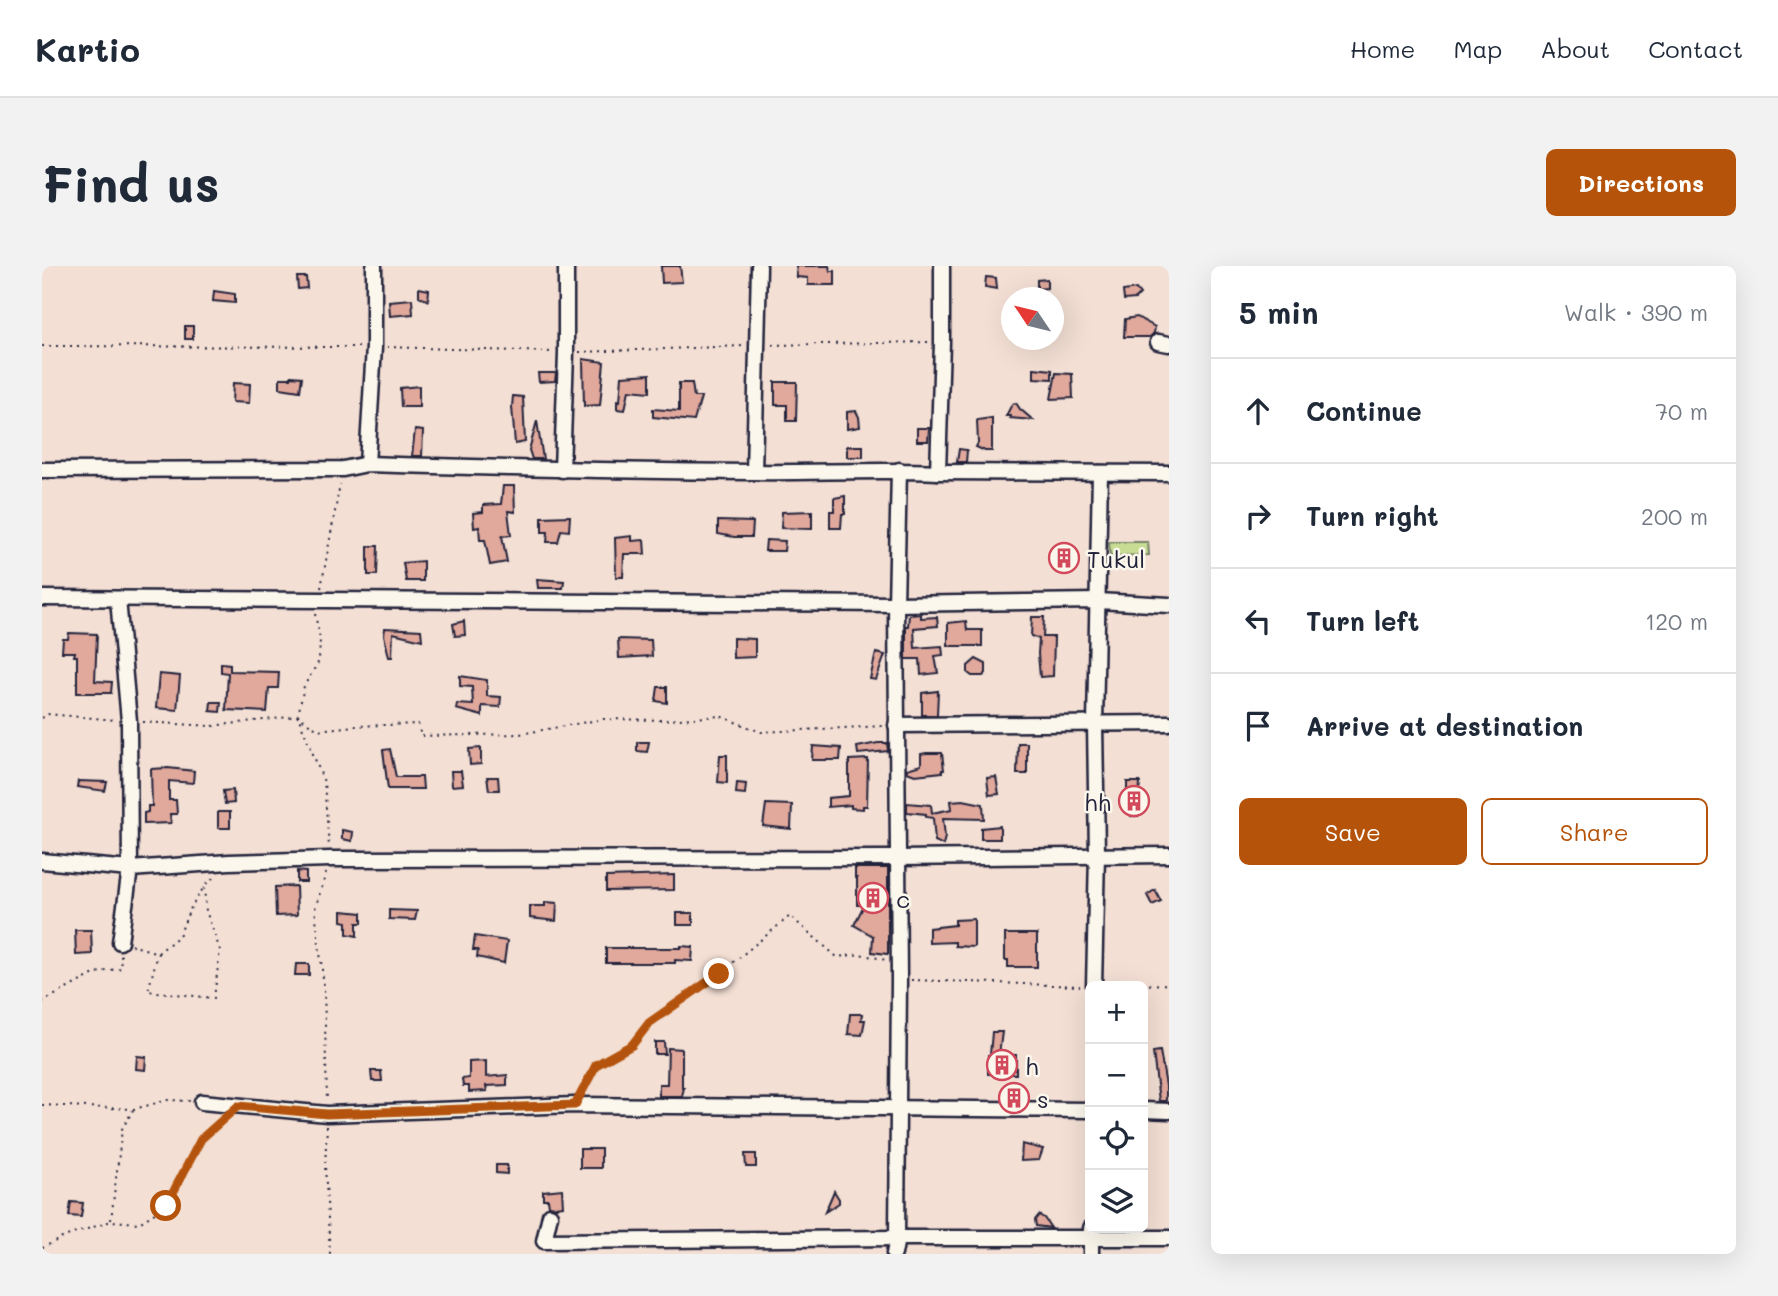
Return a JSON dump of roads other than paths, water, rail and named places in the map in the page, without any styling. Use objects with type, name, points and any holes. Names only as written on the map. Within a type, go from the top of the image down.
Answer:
[{"type":"street","points":[[367,464],[374,347],[374,266]]},
{"type":"street","points":[[562,470],[566,266]]},
{"type":"street","points":[[754,472],[759,266]]},
{"type":"street","points":[[938,472],[942,266]]},
{"type":"street","points":[[42,470],[343,469],[367,464],[562,470],[1169,473]]},
{"type":"street","points":[[894,1254],[897,1238],[899,979],[896,604],[899,470]]},
{"type":"street","points":[[1094,981],[1100,473]]},
{"type":"street","points":[[42,598],[896,604],[1098,601],[1163,605],[1169,594]]},
{"type":"street","points":[[118,599],[129,721],[130,869],[120,943]]},
{"type":"street","points":[[896,725],[1169,723]]},
{"type":"street","points":[[42,861],[130,869],[330,859],[1169,855]]},
{"type":"street","points":[[202,1102],[327,1114],[575,1105],[1085,1110]]},
{"type":"street","points":[[1148,1111],[1169,1111]]},
{"type":"street","points":[[550,1215],[544,1241],[897,1238],[1091,1233],[1169,1238]]},
{"type":"street","points":[[1091,1233],[1091,1254]]},
{"type":"street","points":[[688,1254],[697,1239]]},
{"type":"place","name":"Tukul","points":[[1064,558]]},
{"type":"place","name":"hh","points":[[1134,801]]},
{"type":"place","name":"c","points":[[873,898]]},
{"type":"place","name":"h","points":[[1002,1065]]},
{"type":"place","name":"s","points":[[1014,1098]]}]
